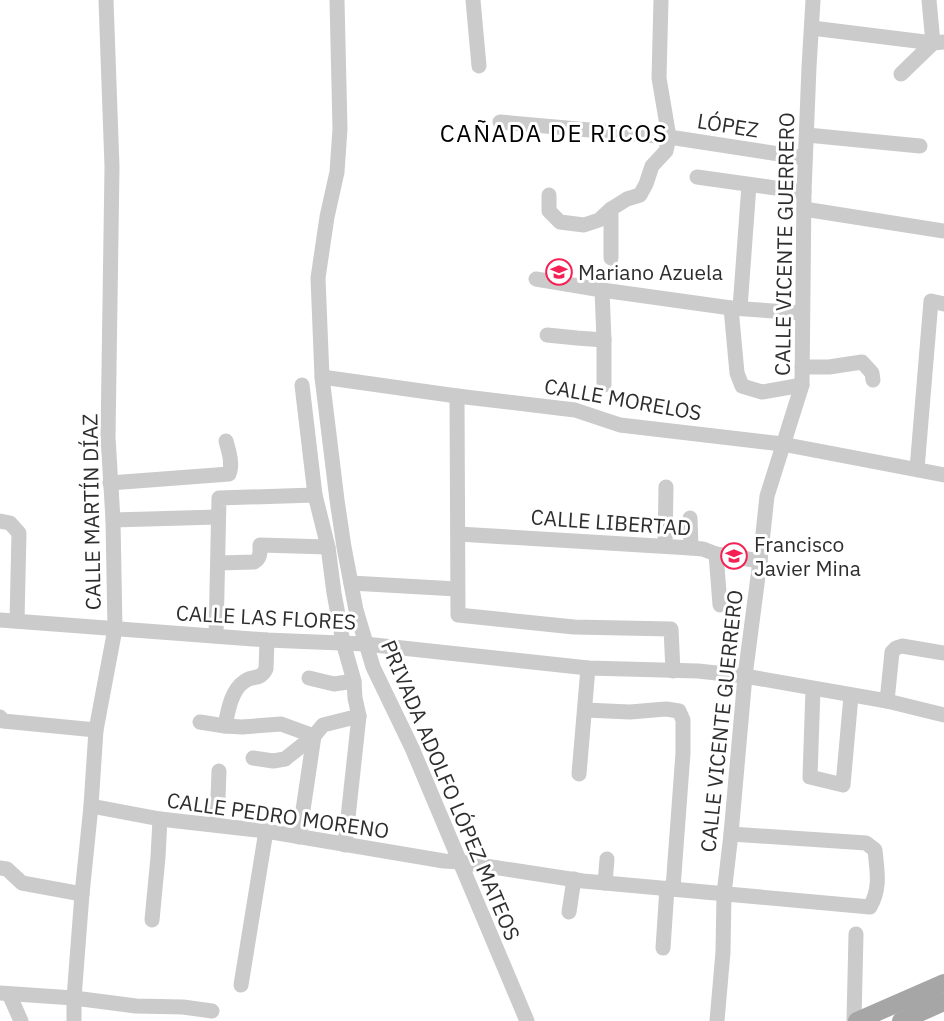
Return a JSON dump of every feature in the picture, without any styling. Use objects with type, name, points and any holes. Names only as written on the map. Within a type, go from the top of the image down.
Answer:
[{"type":"main road","points":[[856,1021],[944,983]]},
{"type":"main road","points":[[901,1021],[944,1002]]},
{"type":"street","name":"CALLE MARTÍN DÍAZ","points":[[74,1021],[96,730],[114,628],[113,520],[108,437],[112,167],[106,0]]},
{"type":"street","name":"PRIVADA ADOLFO LÓPEZ MATEOS","points":[[337,0],[340,129],[338,172],[327,217],[318,278],[322,377],[337,500],[351,583],[354,643],[373,667],[412,748],[526,1021]]},
{"type":"street","points":[[474,0],[479,66]]},
{"type":"street","points":[[549,195],[549,212],[560,222],[584,225],[599,220],[627,199],[640,195],[652,166],[666,151],[669,137],[659,78],[661,0]]},
{"type":"street","name":"CALLE VICENTE GUERRERO","points":[[717,1021],[723,952],[724,894],[745,676],[766,496],[802,385],[804,192],[813,0]]},
{"type":"street","points":[[934,4],[939,43]]},
{"type":"street","points":[[812,28],[939,43]]},
{"type":"street","points":[[901,74],[939,43]]},
{"type":"street","name":"LÓPEZ","points":[[500,122],[669,137],[805,158]]},
{"type":"street","points":[[807,135],[920,146]]},
{"type":"street","points":[[697,177],[804,192]]},
{"type":"street","points":[[749,185],[735,308],[737,373],[742,386],[762,392],[802,385]]},
{"type":"street","points":[[611,209],[611,258]]},
{"type":"street","points":[[804,209],[944,231]]},
{"type":"street","points":[[536,279],[735,308],[802,312]]},
{"type":"street","points":[[602,290],[604,385]]},
{"type":"street","points":[[916,469],[937,302]]},
{"type":"street","points":[[547,335],[604,340]]},
{"type":"street","points":[[802,367],[829,367],[862,362],[872,373],[873,380]]},
{"type":"street","name":"CALLE MORELOS","points":[[322,377],[575,410],[620,424],[782,444],[944,475]]},
{"type":"street","points":[[302,385],[315,495],[328,547],[334,593],[354,643],[354,681],[359,716],[345,845]]},
{"type":"street","points":[[457,396],[458,615],[574,627],[671,629],[673,671]]},
{"type":"street","points":[[110,483],[229,474],[231,462],[226,441]]},
{"type":"street","points":[[665,546],[666,487]]},
{"type":"street","points":[[216,636],[219,498],[315,495]]},
{"type":"street","points":[[113,520],[218,517]]},
{"type":"street","points":[[690,518],[691,548]]},
{"type":"street","points":[[0,521],[10,523],[18,533],[17,621]]},
{"type":"street","name":"CALLE LIBERTAD","points":[[458,534],[703,549],[716,554],[760,561]]},
{"type":"street","points":[[218,563],[254,562],[260,556],[260,545],[328,547]]},
{"type":"street","points":[[716,554],[720,605]]},
{"type":"street","points":[[351,583],[457,589]]},
{"type":"street","name":"CALLE LAS FLORES","points":[[0,620],[267,640],[354,643],[588,668],[698,671],[745,676],[887,701],[944,715]]},
{"type":"street","points":[[225,726],[229,704],[238,689],[246,680],[264,674],[267,640]]},
{"type":"street","points":[[887,701],[892,652],[896,648],[902,646],[944,653]]},
{"type":"street","points":[[579,774],[588,668]]},
{"type":"street","points":[[309,678],[334,684],[354,681]]},
{"type":"street","points":[[813,689],[810,777],[843,785],[851,696]]},
{"type":"street","points":[[585,710],[630,712],[666,709],[679,711],[683,720],[683,753],[663,948]]},
{"type":"street","points":[[253,758],[273,761],[285,759],[323,726],[359,716]]},
{"type":"street","points":[[0,717],[3,721],[96,730]]},
{"type":"street","points":[[200,722],[242,727],[281,724],[314,736]]},
{"type":"street","points":[[299,837],[314,736]]},
{"type":"street","points":[[217,825],[219,771]]},
{"type":"street","name":"CALLE PEDRO MORENO","points":[[91,806],[160,819],[266,831],[444,861],[605,883],[870,907],[877,895],[878,877],[874,850],[866,843],[731,834]]},
{"type":"street","points":[[152,920],[160,819]]},
{"type":"street","points":[[241,985],[266,831]]},
{"type":"street","points":[[605,883],[607,859]]},
{"type":"street","points":[[0,868],[7,869],[22,883],[82,894]]},
{"type":"street","points":[[569,912],[574,879]]},
{"type":"street","points":[[856,934],[856,1021]]},
{"type":"street","points":[[4,993],[212,1011]]},
{"type":"street","points":[[4,993],[21,1021]]},
{"type":"place","name":"Mariano Azuela","points":[[559,272]]},
{"type":"place","name":"Francisco Javier Mina","points":[[734,556]]},
{"type":"district","name":"CAÑADA DE RICOS","points":[[554,133]]}]
